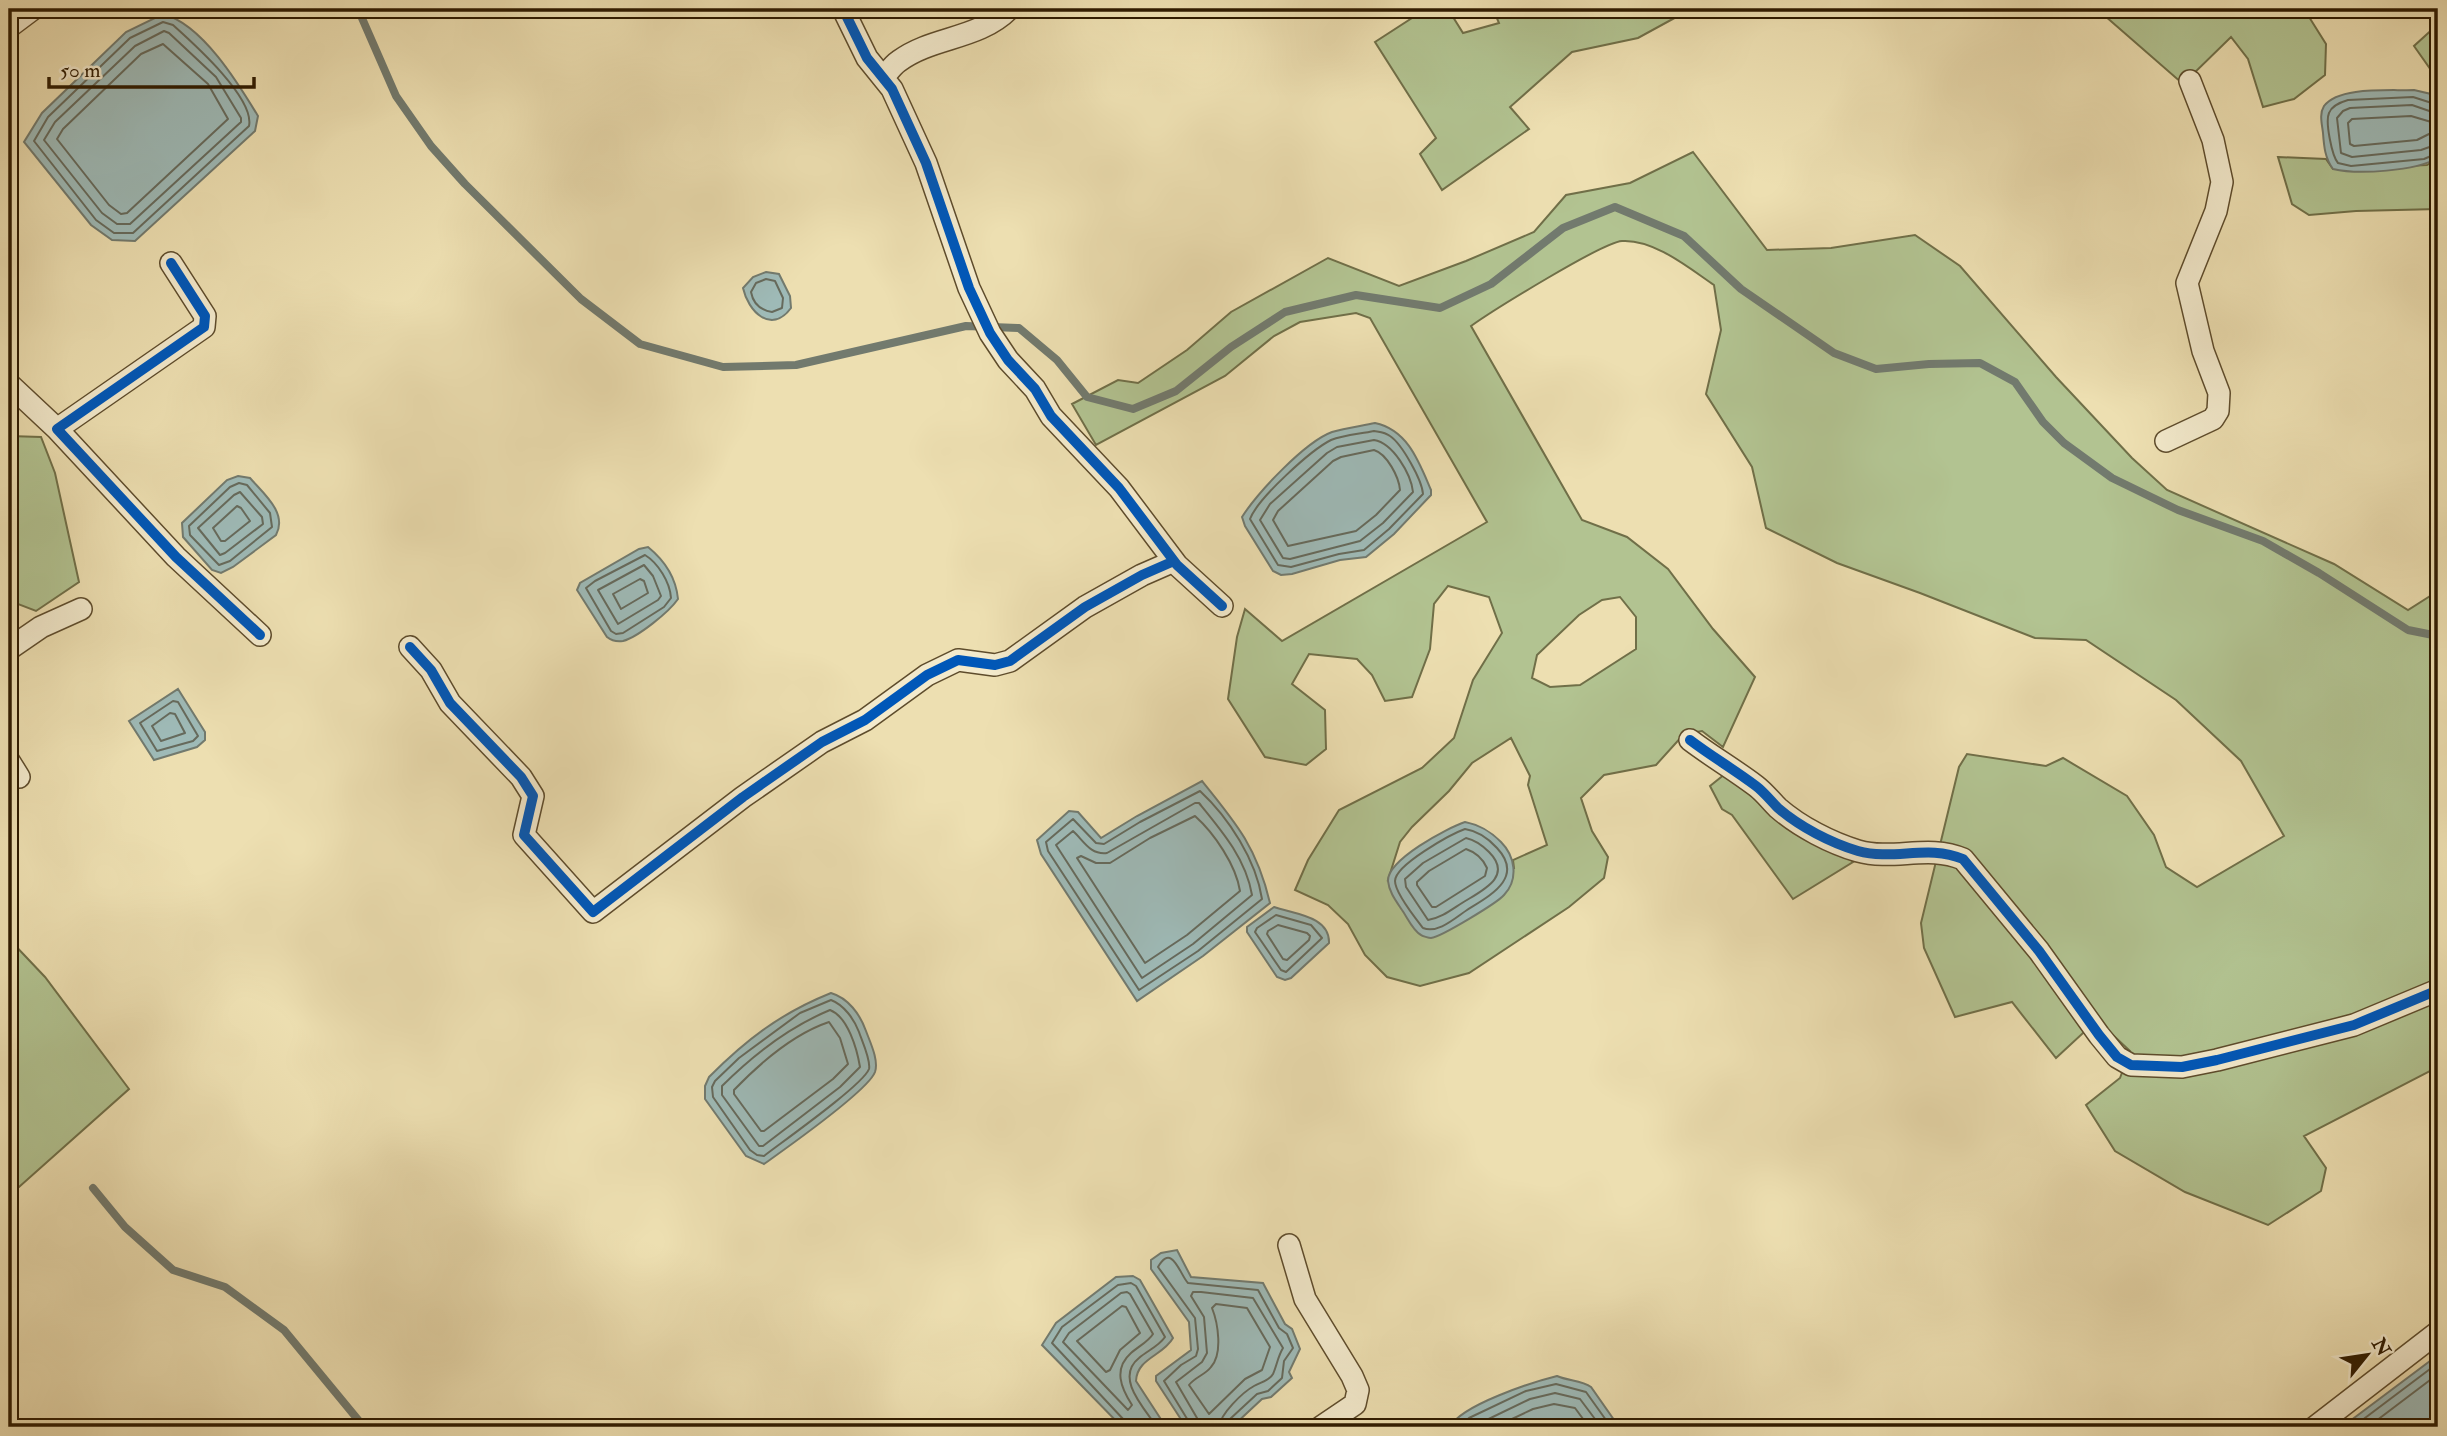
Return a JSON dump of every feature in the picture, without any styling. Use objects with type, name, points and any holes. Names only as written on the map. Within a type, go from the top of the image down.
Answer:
[{"type":"street","points":[[9,27],[33,9]]},
{"type":"street","points":[[843,9],[867,58],[892,89],[926,163],[969,288],[990,333],[1008,360],[1035,389],[1052,416],[1119,488],[1174,561],[1222,606]]},
{"type":"street","points":[[884,77],[898,62],[918,50],[982,28],[997,21],[1009,9]]},
{"type":"street","points":[[2166,441],[2213,419],[2219,403],[2219,393],[2203,351],[2187,283],[2216,211],[2222,182],[2213,140],[2190,81]]},
{"type":"street","points":[[57,429],[204,327],[205,316],[171,263]]},
{"type":"street","points":[[9,384],[57,429],[176,557],[260,635]]},
{"type":"street","points":[[410,648],[431,670],[450,703],[522,777],[533,796],[524,835],[593,912],[743,797],[822,742],[865,720],[927,675],[958,660],[995,665],[1010,661],[1085,607],[1174,561]]},
{"type":"street","points":[[9,649],[41,626],[81,609]]},
{"type":"street","points":[[1690,740],[1758,787],[1779,809],[1827,838],[1859,851],[1896,855],[1947,852],[1963,859],[1976,871],[2039,951],[2099,1035],[2117,1057],[2131,1065],[2182,1067],[2217,1060],[2354,1025],[2438,990]]},
{"type":"street","points":[[1289,1245],[1305,1299],[1358,1390],[1356,1404],[1321,1427]]},
{"type":"street","points":[[2315,1427],[2438,1332]]},
{"type":"green space","points":[[1426,9],[1448,9],[1463,33],[1499,23],[1493,9],[1691,9],[1638,38],[1572,52],[1510,107],[1529,129],[1442,190],[1420,154],[1436,138],[1375,42]]},
{"type":"green space","points":[[2097,9],[2304,9],[2326,44],[2325,75],[2294,99],[2263,107],[2248,59],[2231,37],[2183,84]]},
{"type":"green space","points":[[2430,9],[2438,9],[2438,80],[2414,46],[2436,26]]},
{"type":"green space","points":[[1693,152],[1767,250],[1831,248],[1915,235],[1960,266],[2056,377],[2132,458],[2167,490],[2334,564],[2408,610],[2438,591],[2438,1067],[2304,1136],[2326,1168],[2321,1191],[2268,1225],[2185,1192],[2115,1151],[2086,1105],[2120,1078],[2130,1051],[2097,1020],[2056,1058],[2012,1002],[1955,1017],[1924,948],[1921,923],[1959,767],[1967,754],[2046,766],[2063,758],[2127,796],[2154,835],[2166,867],[2197,887],[2284,836],[2241,761],[2176,700],[2086,640],[2035,638],[1837,563],[1766,528],[1752,467],[1706,394],[1721,330],[1714,285],[1671,256],[1646,245],[1622,241],[1611,244],[1547,278],[1471,326],[1582,520],[1627,537],[1668,569],[1713,629],[1755,677],[1723,747],[1702,731],[1684,734],[1656,765],[1604,775],[1581,798],[1592,831],[1608,857],[1604,878],[1569,907],[1469,973],[1420,986],[1387,977],[1365,955],[1348,924],[1328,905],[1295,890],[1308,860],[1339,810],[1422,768],[1454,738],[1473,680],[1502,633],[1489,597],[1448,586],[1434,604],[1430,649],[1412,697],[1385,701],[1372,675],[1357,659],[1309,654],[1292,684],[1325,710],[1326,749],[1306,765],[1265,757],[1228,699],[1237,637],[1245,609],[1282,641],[1487,522],[1370,318],[1356,313],[1300,322],[1274,336],[1225,376],[1096,445],[1072,404],[1118,380],[1138,383],[1187,350],[1231,312],[1328,258],[1399,286],[1534,232],[1566,195],[1630,183]],"holes":[[[1620,597],[1636,617],[1636,649],[1580,685],[1550,687],[1532,678],[1537,655],[1579,615],[1602,600]],[[1511,738],[1530,776],[1528,785],[1547,845],[1513,860],[1514,868],[1388,880],[1400,842],[1412,827],[1449,791],[1472,763]]]},
{"type":"green space","points":[[2278,157],[2326,159],[2333,169],[2427,165],[2438,158],[2438,209],[2309,215],[2292,204]]},
{"type":"green space","points":[[9,436],[41,437],[55,473],[79,582],[36,611],[13,602],[9,604]]},
{"type":"green space","points":[[1725,774],[1845,853],[1853,862],[1793,899],[1732,815],[1722,809],[1710,786]]},
{"type":"green space","points":[[9,939],[45,977],[129,1089],[19,1187],[9,1186]]},
{"type":"water","points":[[163,14],[191,30],[218,56],[258,116],[255,131],[135,241],[112,240],[91,225],[24,142],[42,113],[126,32]]},
{"type":"water","points":[[2414,90],[2431,94],[2438,100],[2438,158],[2416,166],[2387,171],[2357,172],[2333,169],[2324,148],[2321,119],[2324,106],[2341,95],[2353,92]]},
{"type":"water","points":[[766,272],[779,274],[790,296],[791,308],[776,320],[768,320],[755,312],[743,288],[753,277]]},
{"type":"water","points":[[1375,423],[1396,432],[1411,449],[1427,479],[1431,495],[1394,534],[1366,557],[1340,560],[1292,574],[1281,575],[1273,571],[1242,517],[1270,482],[1321,437]]},
{"type":"water","points":[[238,476],[250,478],[267,497],[276,511],[279,527],[276,535],[221,573],[212,570],[183,537],[182,523],[227,480]]},
{"type":"water","points":[[648,547],[668,570],[678,599],[661,617],[637,635],[623,641],[613,640],[607,637],[577,590],[580,583],[639,549]]},
{"type":"water","points":[[178,689],[205,732],[205,740],[197,747],[154,760],[129,721]]},
{"type":"water","points":[[1202,781],[1226,810],[1252,852],[1270,903],[1203,956],[1137,1001],[1041,854],[1037,840],[1069,811],[1078,812],[1101,838]]},
{"type":"water","points":[[1465,822],[1489,832],[1506,848],[1512,861],[1512,882],[1504,895],[1469,919],[1437,936],[1423,936],[1413,927],[1393,896],[1388,881],[1390,873],[1419,846]]},
{"type":"water","points":[[1274,907],[1317,922],[1328,934],[1329,943],[1291,978],[1285,980],[1277,977],[1247,932],[1247,927]]},
{"type":"water","points":[[831,993],[848,1003],[860,1019],[874,1051],[875,1072],[842,1106],[764,1164],[746,1156],[705,1099],[705,1086],[709,1077],[765,1028],[796,1009]]},
{"type":"water","points":[[1177,1250],[1191,1277],[1263,1283],[1285,1324],[1292,1329],[1300,1349],[1289,1372],[1292,1378],[1271,1397],[1262,1399],[1232,1427],[1186,1427],[1156,1381],[1156,1376],[1191,1350],[1189,1322],[1151,1269],[1151,1260],[1161,1253]]},
{"type":"water","points":[[1133,1276],[1140,1280],[1173,1338],[1141,1367],[1136,1381],[1166,1427],[1122,1427],[1042,1345],[1056,1323],[1116,1277]]},
{"type":"water","points":[[2438,1355],[2438,1427],[2342,1427]]},
{"type":"water","points":[[1557,1376],[1591,1387],[1619,1427],[1450,1427],[1457,1419],[1482,1403]]},
{"type":"waterway","points":[[358,9],[396,96],[431,146],[465,184],[581,299],[640,344],[723,367],[796,365],[966,326],[1019,328],[1057,360],[1087,397],[1133,409],[1176,391],[1231,347],[1285,312],[1356,295],[1440,308],[1491,284],[1563,228],[1615,207],[1684,236],[1741,289],[1834,353],[1876,369],[1980,363],[2015,382],[2043,422],[2064,443],[2112,478],[2178,510],[2263,541],[2408,630],[2438,636]]},
{"type":"waterway","points":[[93,1188],[125,1227],[173,1270],[225,1287],[284,1330],[364,1427]]},
{"type":"cycle path","points":[[843,9],[867,58],[892,89],[926,163],[969,288],[990,333],[1008,360],[1035,389],[1051,416],[1119,488],[1177,565],[1222,606]]},
{"type":"cycle path","points":[[171,263],[205,316],[204,327],[57,429],[176,557],[260,635]]},
{"type":"cycle path","points":[[410,647],[431,670],[450,703],[521,777],[533,796],[524,835],[593,912],[743,797],[822,742],[865,720],[927,675],[958,660],[995,665],[1010,661],[1085,607],[1142,575],[1174,561]]},
{"type":"cycle path","points":[[1690,740],[1756,786],[1796,822],[1837,844],[1871,854],[1937,853],[1963,859],[2039,951],[2099,1035],[2117,1057],[2131,1065],[2182,1067],[2217,1060],[2354,1025],[2438,990]]}]
